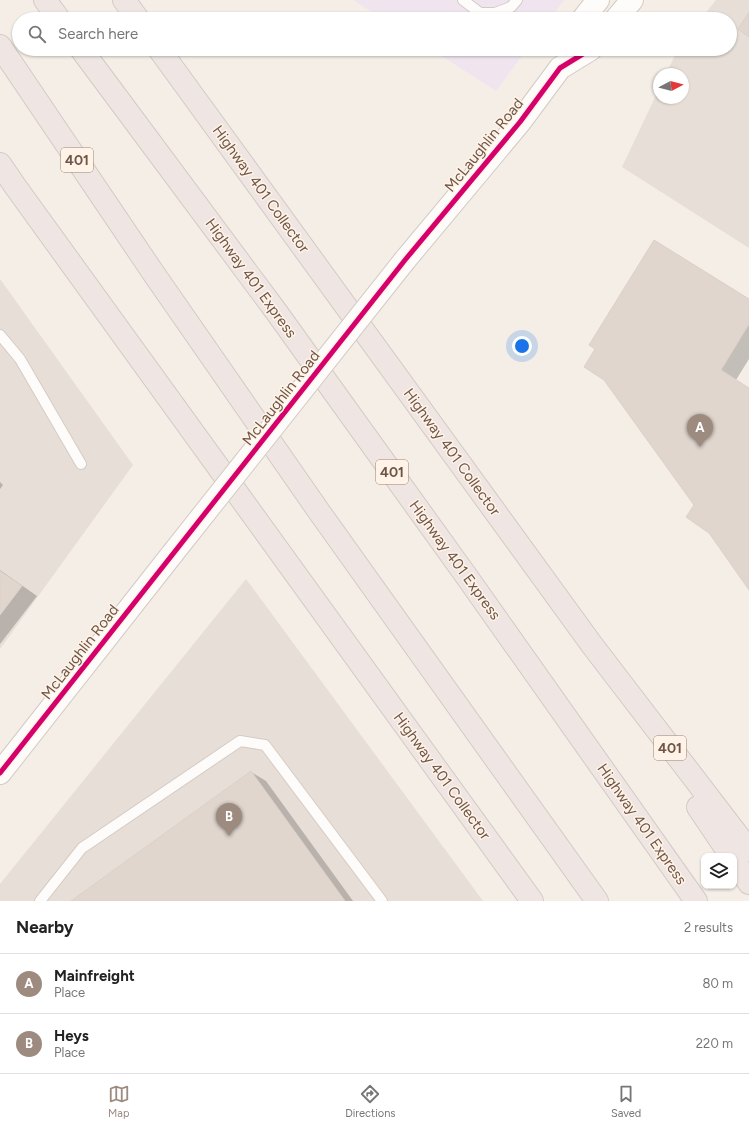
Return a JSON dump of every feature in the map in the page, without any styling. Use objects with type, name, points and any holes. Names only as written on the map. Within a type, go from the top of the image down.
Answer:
[{"type":"highway","points":[[45,0],[54,12]]},
{"type":"highway","points":[[124,0],[133,12]]},
{"type":"highway","name":"401","points":[[0,46],[154,274],[320,513],[597,901]]},
{"type":"highway","name":"Highway 401 Express","points":[[86,56],[275,310],[472,584],[696,901]]},
{"type":"highway","name":"Highway 401 Collector","points":[[165,56],[592,645],[749,850]]},
{"type":"highway","name":"Highway 401 Collector","points":[[0,164],[532,901]]},
{"type":"highway","points":[[0,167],[15,186]]},
{"type":"highway","points":[[592,645],[729,853]]},
{"type":"highway","points":[[737,865],[749,883]]},
{"type":"street","points":[[589,12],[598,0]]},
{"type":"street","points":[[622,12],[632,0]]},
{"type":"street","name":"McLaughlin Road","points":[[0,773],[405,260],[520,122],[562,58]]},
{"type":"lane","points":[[462,0],[479,12]]},
{"type":"lane","points":[[498,12],[511,7],[517,0]]},
{"type":"lane","points":[[0,335],[20,359],[81,464]]},
{"type":"lane","points":[[40,901],[82,848],[240,741],[265,745],[382,901]]},
{"type":"shaded area","points":[[353,0],[564,0],[555,12],[372,12]]},
{"type":"shaded area","points":[[716,0],[749,0],[749,248],[622,167],[653,102],[653,104],[689,104],[689,68],[669,68],[675,56],[737,56],[737,12],[707,12]]},
{"type":"shaded area","points":[[442,56],[522,56],[496,91]]},
{"type":"shaded area","points":[[0,279],[133,465],[0,649]]},
{"type":"shaded area","points":[[246,579],[483,901],[0,901],[0,884]]},
{"type":"building","points":[[749,12],[749,37],[738,29]]},
{"type":"building","points":[[654,240],[749,299],[749,324],[721,370],[749,388],[749,590],[709,533],[686,517],[694,505],[604,380],[584,367],[595,349],[589,345]]},
{"type":"building","points":[[0,571],[22,586],[0,615]]},
{"type":"building","points":[[251,771],[345,901],[71,901]]},
{"type":"cycle path","points":[[0,773],[405,260],[520,122],[560,68],[580,56]]},
{"type":"place","name":"Mainfreight","points":[[700,447]]},
{"type":"place","name":"Heys","points":[[229,836]]}]
